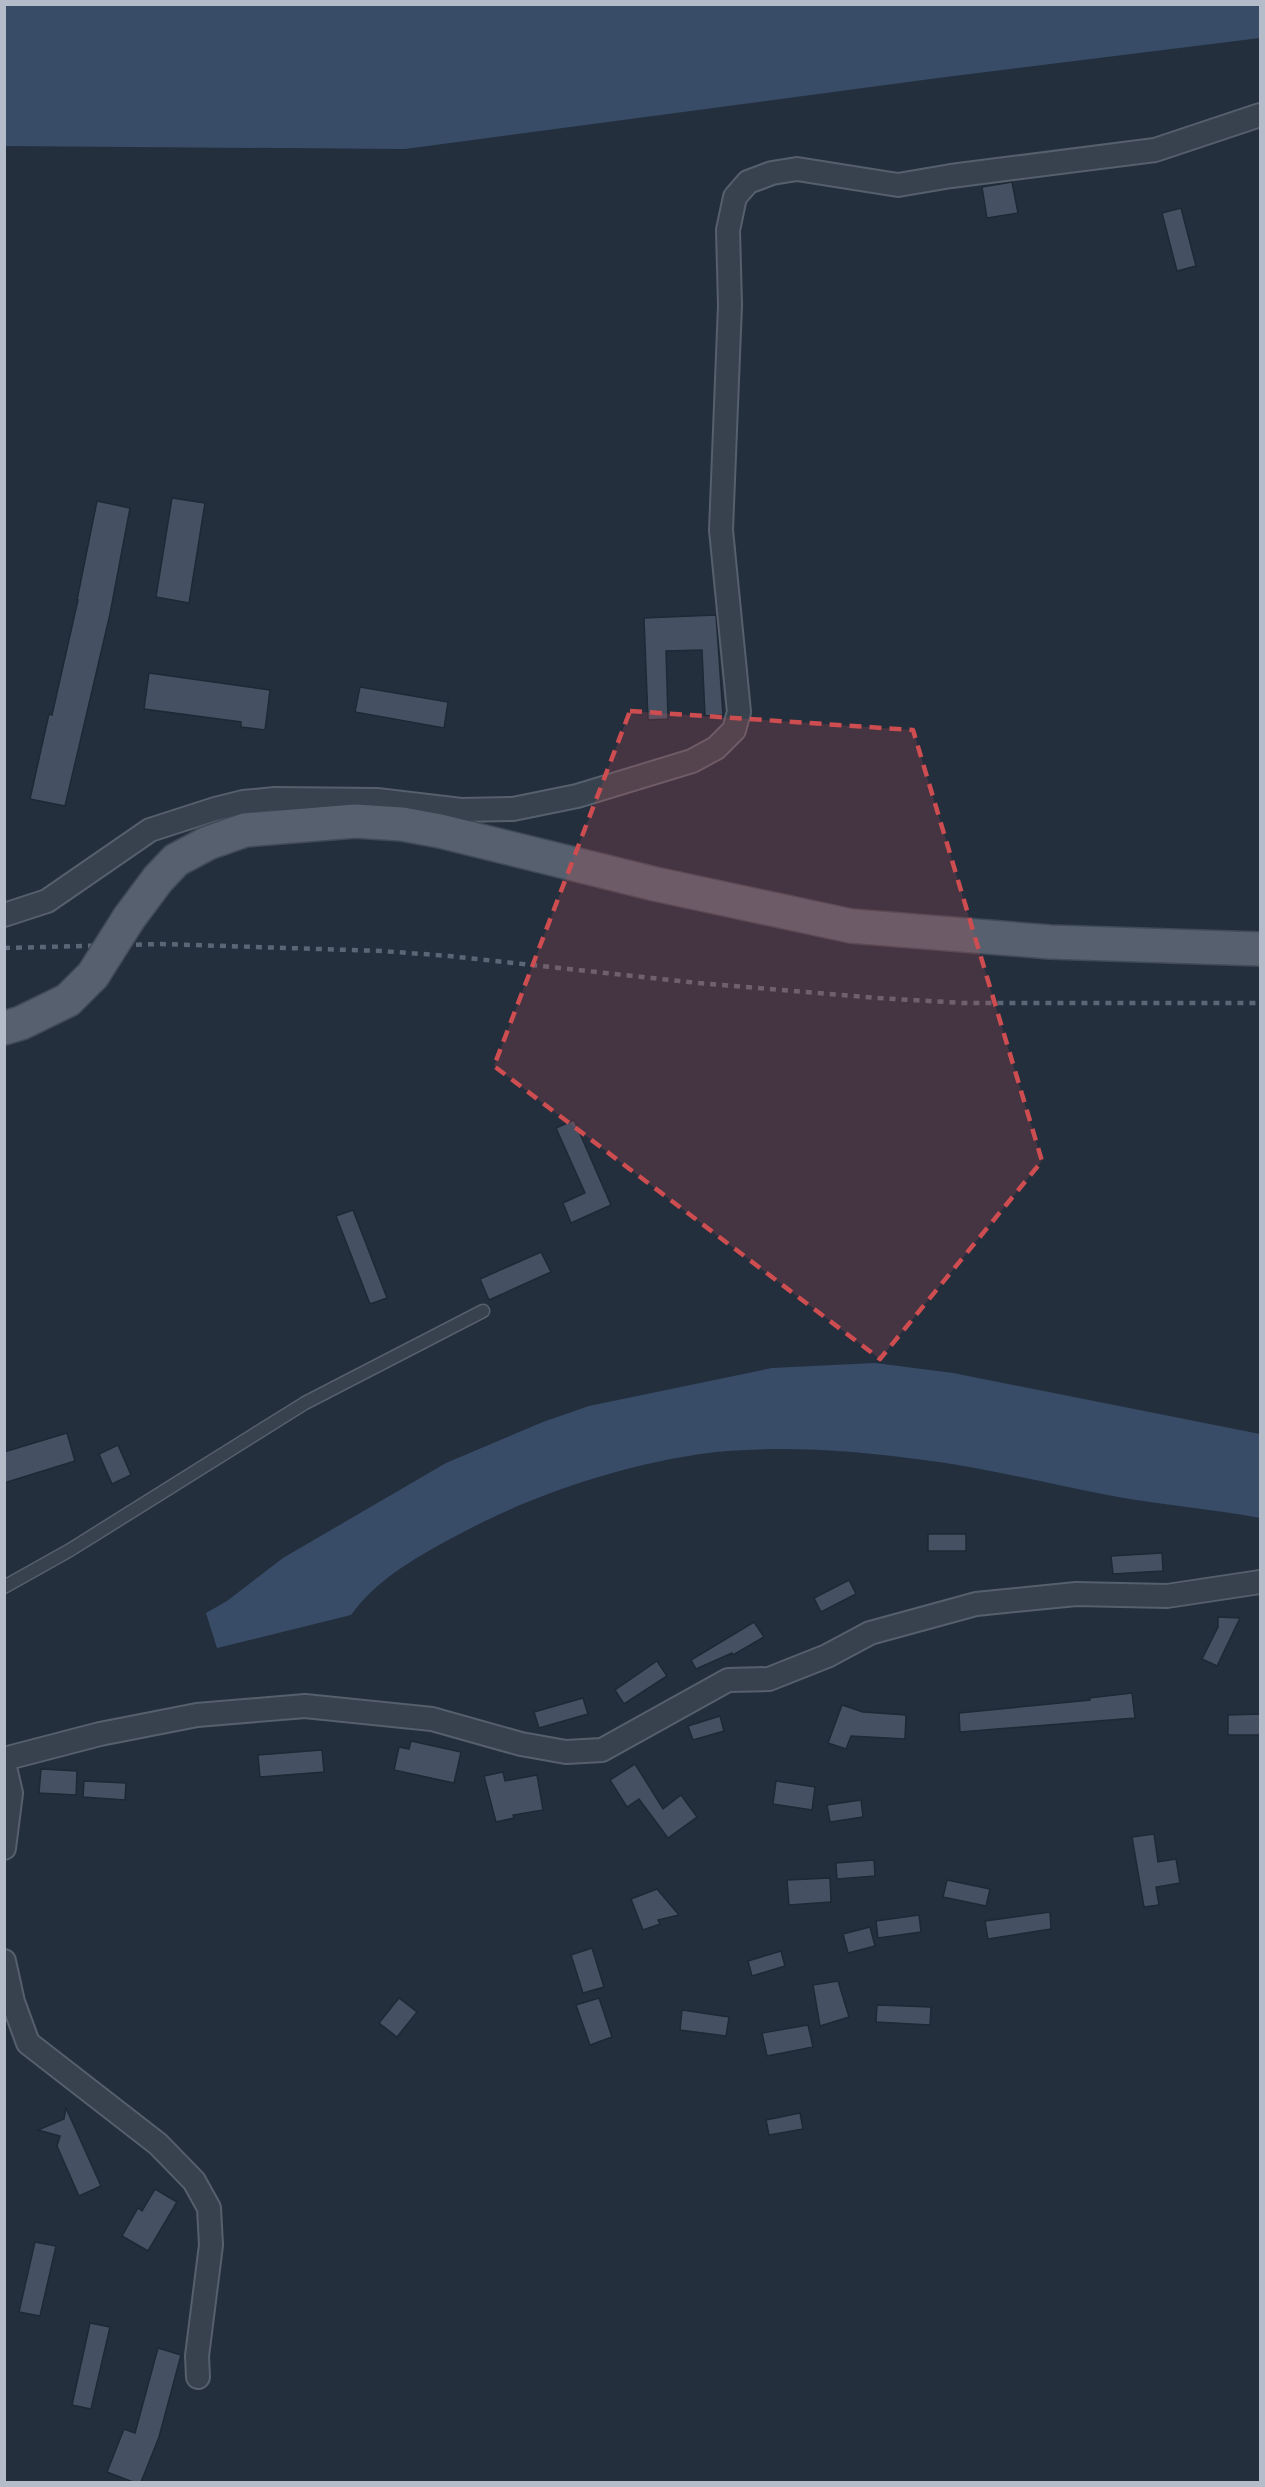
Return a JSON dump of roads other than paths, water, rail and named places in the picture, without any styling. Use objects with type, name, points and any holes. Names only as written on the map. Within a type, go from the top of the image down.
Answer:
[{"type":"main road","points":[[4,1028],[21,1023],[68,1000],[93,975],[129,918],[158,879],[176,860],[208,843],[244,816],[402,824],[504,846],[655,884],[851,926],[1050,942],[1260,949]]},
{"type":"street","points":[[4,915],[47,901],[150,830],[244,816],[275,799],[377,800],[461,810],[513,809],[577,796],[673,768],[716,748],[734,730],[739,712],[721,530],[730,305],[728,230],[735,197],[748,182],[772,173],[797,169],[898,185],[1155,150],[1260,115]]},
{"type":"street","points":[[4,1848],[10,1793],[4,1761],[100,1734],[197,1715],[305,1706],[432,1719],[521,1744],[566,1752],[602,1750],[728,1680],[769,1678],[827,1656],[870,1634],[976,1604],[1076,1594],[1167,1596],[1260,1582]]},
{"type":"street","points":[[4,1961],[14,2002],[28,2043],[158,2144],[194,2181],[209,2208],[211,2245],[197,2356],[198,2377]]},
{"type":"lane","points":[[4,1587],[70,1550],[305,1403],[483,1311]]},
{"type":"water","points":[[5,4],[1260,4],[1260,38],[405,149],[5,146]]},
{"type":"water","points":[[875,1363],[953,1373],[1260,1434],[1260,1518],[1131,1499],[948,1463],[801,1449],[727,1451],[664,1460],[631,1468],[533,1500],[475,1526],[407,1564],[376,1587],[351,1615],[217,1648],[206,1613],[227,1601],[283,1558],[446,1463],[543,1422],[589,1406],[772,1368]]},
{"type":"railway","points":[[4,948],[161,944],[382,951],[698,983],[878,998],[963,1003],[1260,1003]]}]
